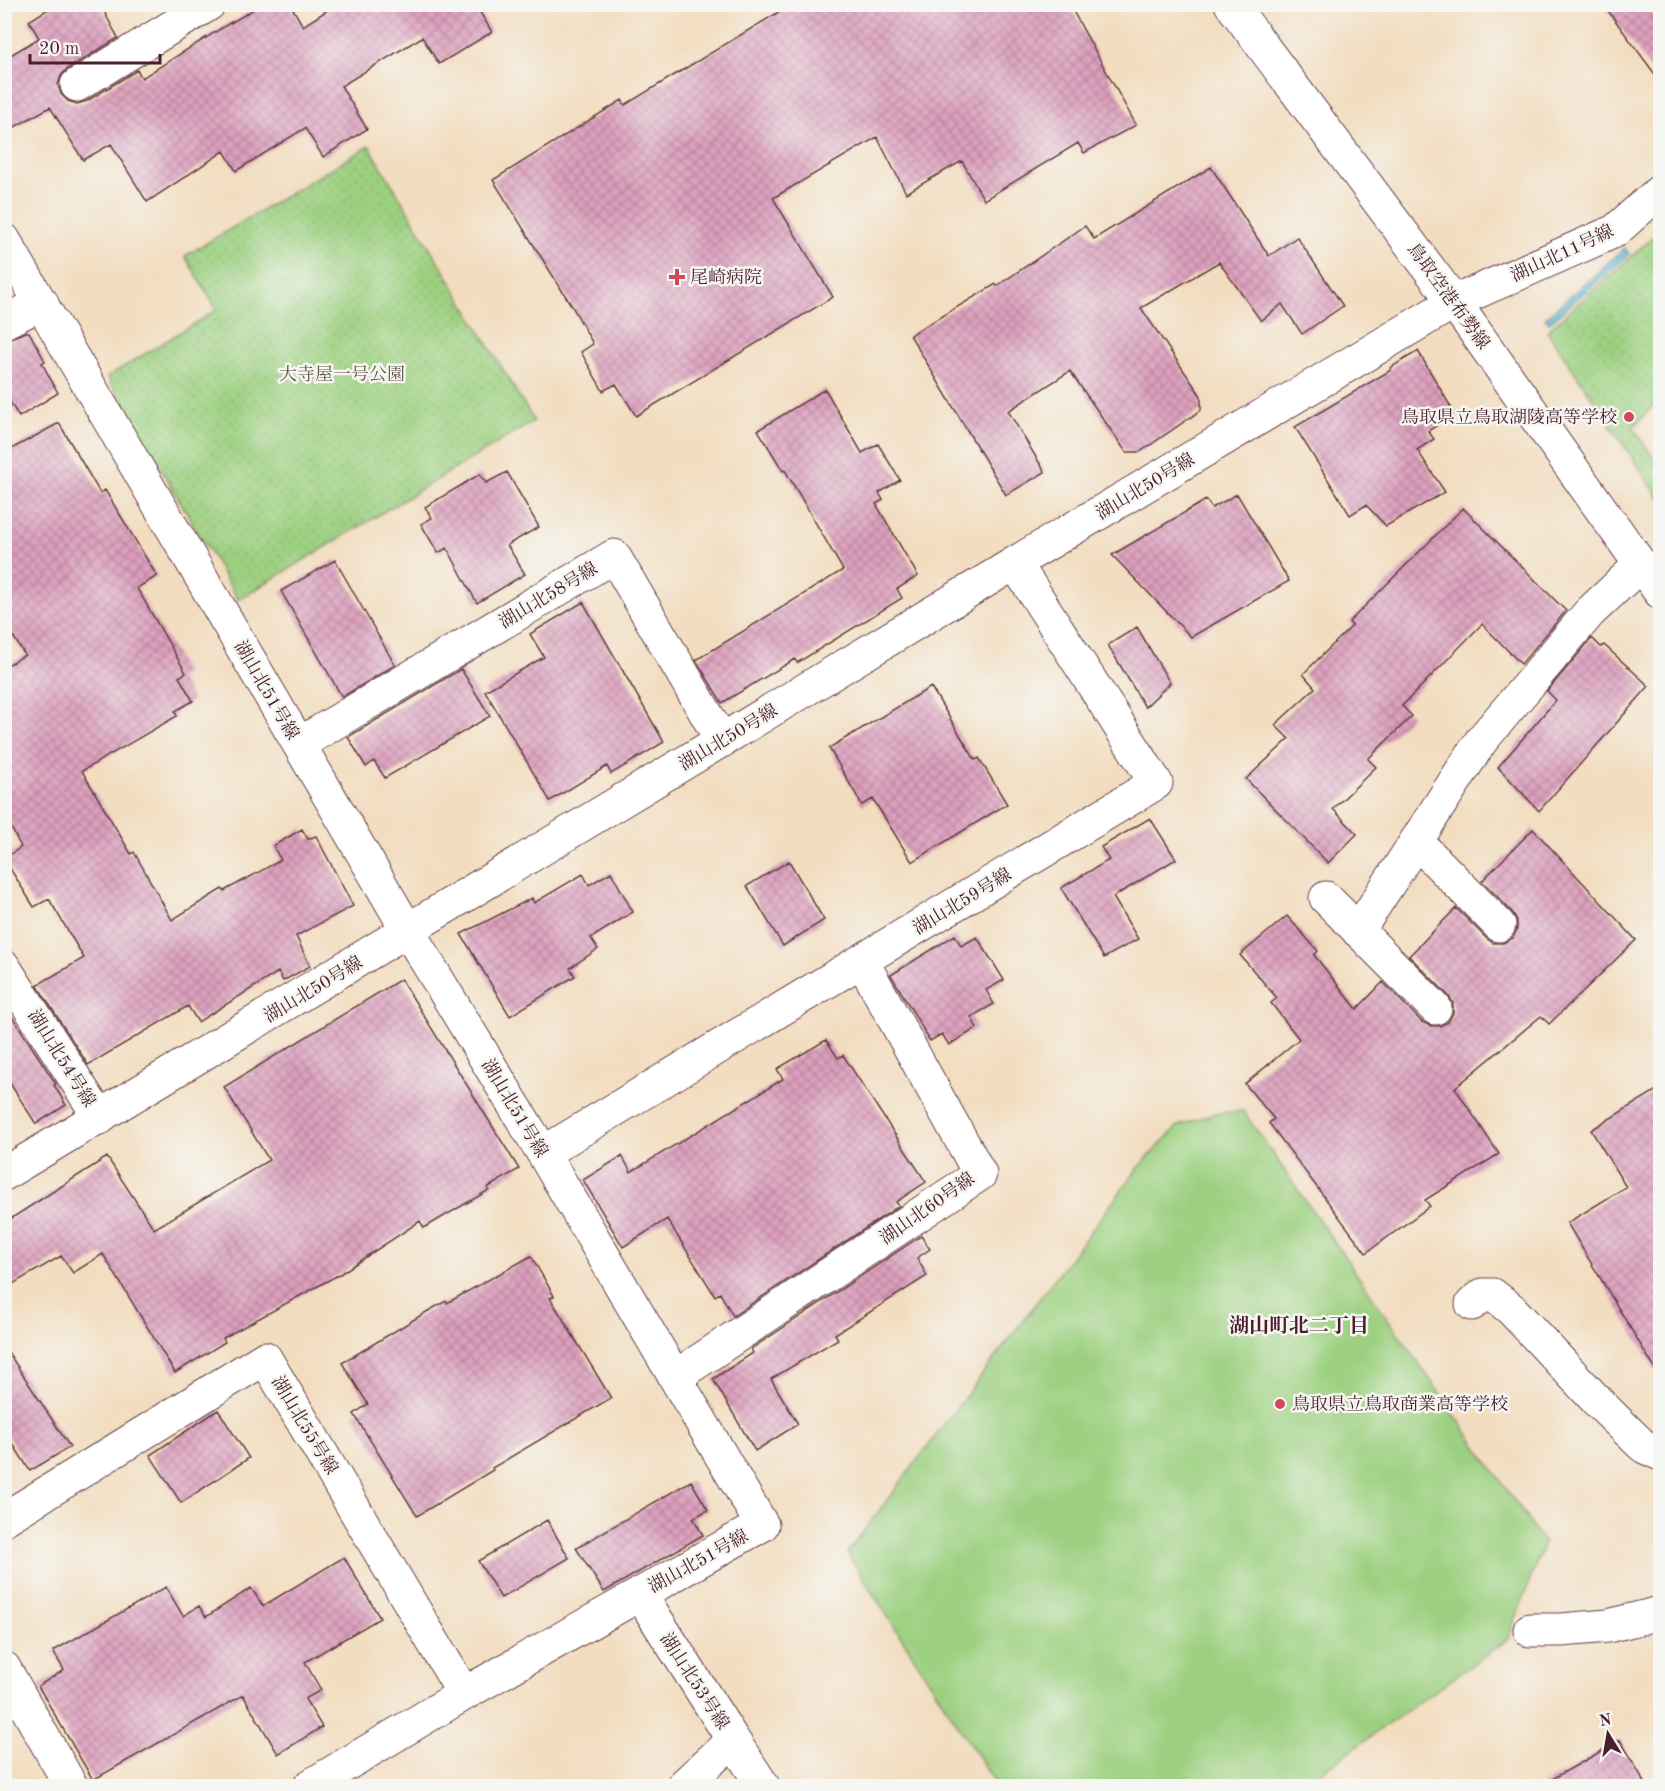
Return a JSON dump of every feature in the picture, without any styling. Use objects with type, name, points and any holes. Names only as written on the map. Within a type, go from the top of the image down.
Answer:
[{"type":"street","points":[[77,85],[209,4]]},
{"type":"street","name":"鳥取空港布勢線","points":[[1231,4],[1454,302],[1660,592]]},
{"type":"street","name":"湖山北11号線","points":[[1454,302],[1615,231],[1660,191]]},
{"type":"street","name":"湖山北51号線","points":[[4,240],[408,931],[543,1153],[762,1526],[464,1694],[310,1786]]},
{"type":"street","name":"湖山北50号線","points":[[4,1174],[1015,563],[1454,302]]},
{"type":"street","points":[[4,322],[42,303]]},
{"type":"street","name":"湖山北58号線","points":[[299,744],[614,556],[722,741]]},
{"type":"street","name":"湖山北59号線","points":[[543,1153],[1156,783],[1015,563]]},
{"type":"street","points":[[1358,931],[1481,741],[1589,613],[1641,564]]},
{"type":"street","points":[[1416,841],[1499,925]]},
{"type":"street","points":[[1326,898],[1435,1008]]},
{"type":"street","name":"湖山北60号線","points":[[675,1377],[980,1174],[862,961]]},
{"type":"street","name":"湖山北54号線","points":[[4,967],[100,1118]]},
{"type":"street","points":[[1472,1304],[1483,1295],[1493,1295],[1511,1310],[1642,1445],[1660,1454]]},
{"type":"street","name":"湖山北55号線","points":[[4,1519],[265,1359],[464,1694]]},
{"type":"street","name":"湖山北53号線","points":[[640,1594],[733,1740],[683,1786]]},
{"type":"street","points":[[1530,1630],[1608,1626],[1660,1613]]},
{"type":"street","points":[[4,1668],[71,1786]]},
{"type":"street","points":[[733,1740],[763,1786]]},
{"type":"green space","name":"大寺屋一号公園","points":[[369,146],[534,421],[238,600],[107,377],[217,310],[185,256]]},
{"type":"green space","name":"鳥取県立鳥取湖陵高等学校","points":[[1660,231],[1660,399],[1633,427],[1660,468],[1660,499],[1547,331]]},
{"type":"green space","name":"鳥取県立鳥取商業高等学校","points":[[1243,1111],[1544,1543],[1508,1639],[1301,1786],[997,1786],[847,1553],[1140,1166],[1178,1126],[1216,1113]]},
{"type":"water","points":[[1625,248],[1629,254],[1549,323],[1545,318]]},
{"type":"building","points":[[56,4],[100,4],[118,38],[67,69],[61,76],[58,85],[61,94],[68,101],[77,104],[87,101],[137,70],[142,78],[262,4],[290,4],[303,26],[337,4],[475,4],[492,32],[439,64],[422,37],[341,86],[367,129],[323,157],[305,128],[236,171],[224,151],[147,202],[111,144],[83,160],[50,107],[4,133],[4,59],[39,38],[29,21]]},
{"type":"building","points":[[792,4],[1069,4],[1136,125],[1084,153],[1078,143],[984,200],[962,161],[906,193],[877,137],[773,198],[833,297],[636,416],[616,384],[603,391],[581,352],[593,344],[493,180],[622,100],[625,105]]},
{"type":"building","points":[[1603,4],[1660,4],[1660,81]]},
{"type":"building","points":[[1211,167],[1269,256],[1297,237],[1343,306],[1302,334],[1282,304],[1261,321],[1219,262],[1141,308],[1201,396],[1201,410],[1140,452],[1126,452],[1070,371],[1008,411],[1045,472],[1006,495],[910,335],[996,284],[997,286],[1085,226],[1094,239]]},
{"type":"building","points":[[29,332],[45,361],[42,363],[58,393],[19,417],[4,392],[4,340]]},
{"type":"building","points":[[1418,351],[1455,414],[1428,431],[1434,439],[1417,450],[1445,492],[1386,526],[1366,505],[1350,515],[1295,427],[1391,370],[1390,368]]},
{"type":"building","points":[[825,389],[862,453],[878,444],[900,480],[879,493],[883,500],[876,504],[918,576],[897,589],[902,598],[797,663],[795,659],[722,703],[696,660],[843,570],[785,470],[783,471],[758,430]]},
{"type":"building","points":[[59,423],[100,493],[105,490],[157,576],[137,588],[186,673],[179,677],[193,701],[175,711],[177,716],[82,771],[131,854],[134,852],[172,920],[222,889],[224,891],[281,860],[273,846],[302,829],[308,839],[316,836],[353,906],[296,936],[310,966],[283,981],[278,972],[198,1022],[188,1006],[88,1065],[37,985],[84,958],[49,899],[34,907],[4,859],[21,847],[4,814],[4,667],[25,655],[4,622],[4,453]]},
{"type":"building","points":[[507,472],[539,527],[507,545],[525,574],[477,603],[447,548],[438,553],[421,524],[432,518],[425,507],[480,474],[486,483]]},
{"type":"building","points":[[1237,494],[1289,581],[1191,637],[1112,555],[1206,500],[1212,508]]},
{"type":"building","points":[[1463,508],[1566,611],[1521,664],[1482,624],[1402,706],[1412,716],[1368,759],[1376,767],[1333,809],[1357,834],[1328,863],[1246,779],[1289,739],[1275,725],[1315,688],[1303,674],[1352,626],[1349,622]]},
{"type":"building","points":[[335,560],[395,665],[342,697],[281,591]]},
{"type":"building","points":[[583,602],[664,742],[611,774],[607,766],[550,801],[485,691],[544,657],[530,634]]},
{"type":"building","points":[[1137,627],[1170,683],[1145,707],[1108,645]]},
{"type":"building","points":[[1592,638],[1601,647],[1604,645],[1649,686],[1539,811],[1498,767],[1556,700],[1547,691]]},
{"type":"building","points":[[461,669],[490,716],[385,778],[374,761],[366,767],[348,737]]},
{"type":"building","points":[[931,687],[975,760],[979,758],[1007,804],[912,862],[873,799],[862,805],[829,748]]},
{"type":"building","points":[[1150,818],[1176,859],[1113,897],[1138,939],[1104,958],[1061,888],[1109,860],[1101,847]]},
{"type":"building","points":[[1533,829],[1636,940],[1549,1024],[1541,1016],[1455,1088],[1499,1154],[1425,1200],[1430,1206],[1366,1253],[1269,1123],[1274,1119],[1245,1084],[1299,1039],[1271,1003],[1277,998],[1240,955],[1287,916],[1318,951],[1314,955],[1357,1009],[1383,982],[1422,1022],[1431,1026],[1440,1026],[1448,1022],[1453,1013],[1453,1003],[1448,995],[1409,956],[1456,908],[1493,943],[1503,943],[1513,938],[1517,929],[1517,920],[1482,881]]},
{"type":"building","points":[[789,861],[824,920],[783,946],[747,886]]},
{"type":"building","points":[[611,872],[633,912],[591,938],[598,949],[570,968],[575,976],[510,1016],[461,934],[532,898],[534,903],[583,874],[589,885]]},
{"type":"building","points":[[955,935],[961,946],[977,937],[1004,980],[986,990],[994,1004],[971,1017],[977,1028],[949,1045],[942,1034],[930,1041],[891,975]]},
{"type":"building","points":[[401,979],[519,1169],[487,1188],[489,1190],[424,1228],[420,1221],[340,1274],[223,1338],[225,1342],[175,1373],[103,1254],[73,1273],[61,1256],[4,1289],[4,1223],[107,1157],[154,1229],[269,1160],[224,1087]]},
{"type":"building","points":[[4,1004],[56,1084],[54,1085],[66,1105],[36,1124],[4,1074]]},
{"type":"building","points":[[826,1040],[838,1058],[843,1055],[926,1182],[896,1202],[899,1206],[733,1316],[720,1293],[715,1296],[667,1219],[623,1247],[583,1180],[622,1156],[631,1172],[783,1079],[777,1069]]},
{"type":"building","points":[[1660,1088],[1660,1377],[1567,1223],[1626,1187],[1591,1130]]},
{"type":"building","points":[[921,1236],[930,1249],[917,1258],[927,1276],[835,1334],[838,1339],[771,1379],[798,1424],[755,1451],[713,1379],[753,1353],[751,1349]]},
{"type":"building","points":[[531,1256],[554,1296],[550,1298],[611,1398],[492,1468],[493,1470],[417,1516],[354,1414],[368,1404],[342,1363],[428,1311],[446,1301],[447,1303]]},
{"type":"building","points":[[4,1346],[70,1447],[30,1471],[4,1430]]},
{"type":"building","points":[[218,1410],[249,1458],[181,1503],[150,1455]]},
{"type":"building","points":[[691,1481],[708,1510],[693,1518],[703,1535],[604,1592],[576,1548]]},
{"type":"building","points":[[547,1520],[569,1558],[501,1598],[478,1561]]},
{"type":"building","points":[[344,1557],[380,1618],[305,1662],[321,1690],[305,1699],[322,1727],[278,1754],[243,1695],[93,1780],[38,1686],[64,1670],[53,1651],[166,1587],[183,1616],[199,1606],[206,1617],[251,1588],[263,1606]]},
{"type":"building","points":[[1620,1740],[1647,1786],[1540,1786],[1598,1753]]},
{"type":"place","name":"尾崎病院","points":[[677,277]]},
{"type":"place","name":"鳥取県立鳥取湖陵高等学校","points":[[1629,417]]},
{"type":"place","name":"鳥取県立鳥取商業高等学校","points":[[1280,1404]]},
{"type":"district","name":"湖山町北二丁目","points":[[1299,1325]]}]
